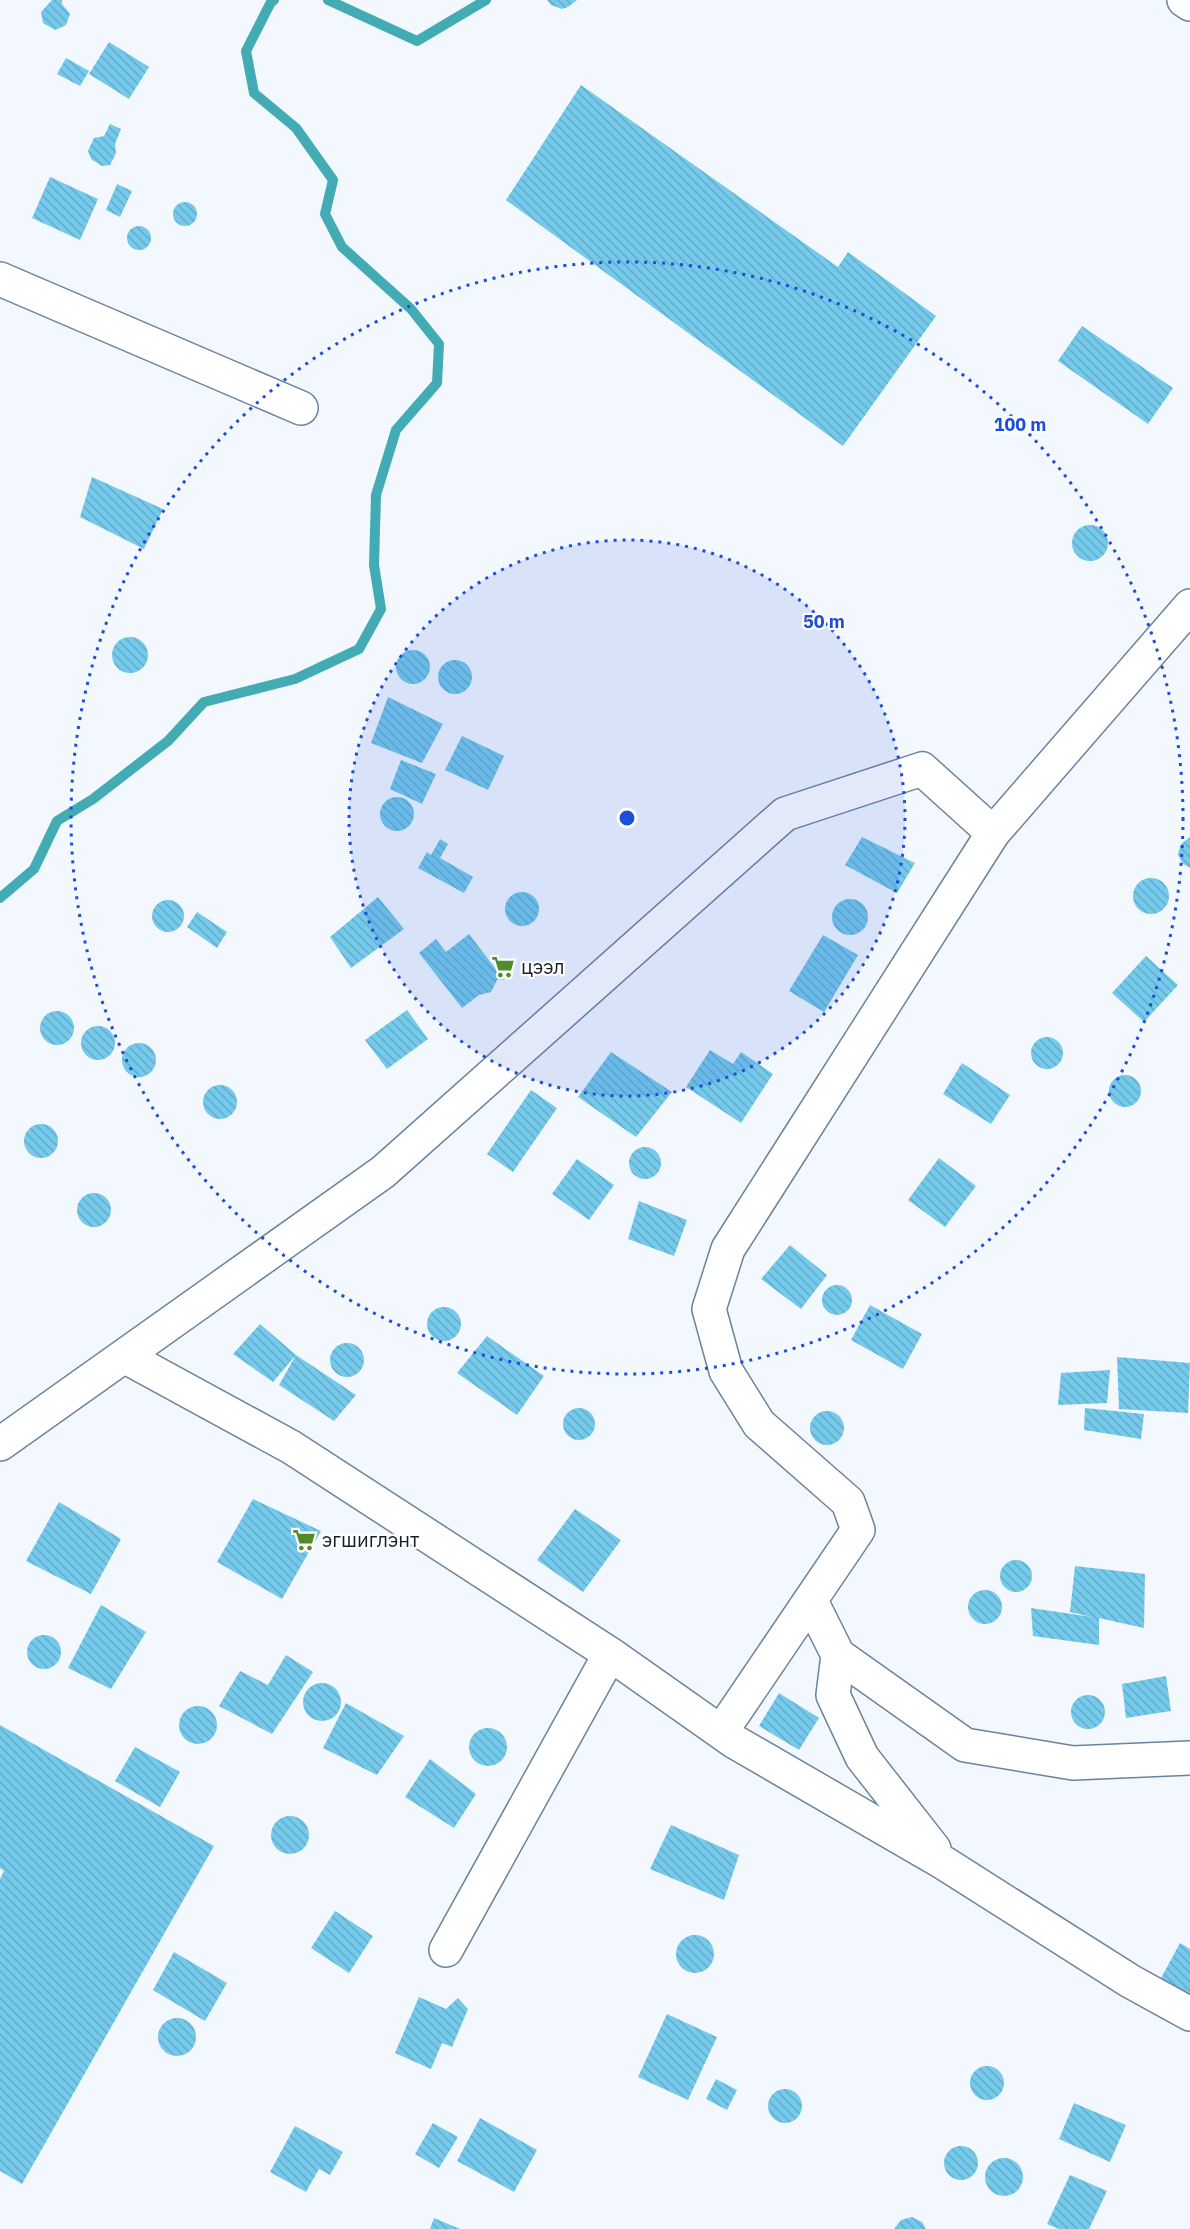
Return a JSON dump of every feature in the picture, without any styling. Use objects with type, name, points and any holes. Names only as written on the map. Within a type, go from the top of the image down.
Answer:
[{"type":"street","points":[[1184,0],[1190,4]]},
{"type":"street","points":[[0,279],[301,408]]},
{"type":"street","points":[[721,1732],[858,1530],[848,1502],[759,1424],[726,1371],[709,1309],[728,1249],[993,833],[1190,606]]},
{"type":"street","points":[[0,1443],[383,1172],[785,814],[922,770],[993,833]]},
{"type":"street","points":[[124,1356],[291,1447],[610,1654],[721,1732],[944,1863],[1130,1981],[1190,2014]]},
{"type":"street","points":[[811,1601],[838,1655],[965,1744],[1073,1763],[1190,1758]]},
{"type":"street","points":[[446,1950],[610,1654]]},
{"type":"street","points":[[838,1655],[833,1695],[862,1757],[944,1863]]},
{"type":"building","points":[[52,0],[62,0],[62,4],[70,14],[66,25],[55,30],[43,23],[41,12]]},
{"type":"building","points":[[547,0],[577,0],[562,9],[551,5]]},
{"type":"building","points":[[109,42],[149,67],[129,99],[89,74]]},
{"type":"building","points":[[66,58],[89,71],[80,86],[57,74]]},
{"type":"building","points":[[581,85],[838,267],[848,252],[936,316],[843,446],[506,200]]},
{"type":"building","points":[[110,124],[121,129],[115,144],[116,153],[110,165],[102,166],[91,159],[88,151],[94,138],[104,136]]},
{"type":"building","points":[[50,177],[98,199],[80,240],[32,218]]},
{"type":"building","points":[[117,184],[132,191],[120,217],[106,210]]},
{"type":"building","points":[[185,202],[194,205],[197,214],[194,223],[185,226],[176,223],[173,214],[176,205]]},
{"type":"building","points":[[139,226],[148,229],[151,238],[148,247],[139,250],[130,247],[127,238],[130,229]]},
{"type":"building","points":[[1082,326],[1173,388],[1148,424],[1058,361]]},
{"type":"building","points":[[92,477],[163,509],[144,549],[80,517]]},
{"type":"building","points":[[1090,525],[1103,530],[1108,543],[1103,556],[1090,561],[1077,556],[1072,543],[1077,530]]},
{"type":"building","points":[[130,637],[143,642],[148,655],[143,668],[130,673],[117,668],[112,655],[117,642]]},
{"type":"building","points":[[413,650],[425,655],[430,667],[425,679],[413,684],[401,679],[396,667],[401,655]]},
{"type":"building","points":[[455,660],[467,665],[472,677],[467,689],[455,694],[443,689],[438,677],[443,665]]},
{"type":"building","points":[[388,697],[443,724],[422,763],[371,743]]},
{"type":"building","points":[[462,736],[504,756],[488,790],[445,770]]},
{"type":"building","points":[[401,760],[436,774],[422,804],[390,789]]},
{"type":"building","points":[[397,797],[409,802],[414,814],[409,826],[397,831],[385,826],[380,814],[385,802]]},
{"type":"building","points":[[862,837],[915,863],[897,893],[845,865]]},
{"type":"building","points":[[1190,837],[1190,868],[1182,863],[1178,854],[1181,844]]},
{"type":"building","points":[[440,839],[448,844],[440,858],[473,877],[464,893],[418,868],[427,852],[431,855]]},
{"type":"building","points":[[1151,878],[1164,883],[1169,896],[1164,909],[1151,914],[1138,909],[1133,896],[1138,883]]},
{"type":"building","points":[[522,892],[534,897],[539,909],[534,921],[522,926],[510,921],[505,909],[510,897]]},
{"type":"building","points":[[378,897],[404,929],[351,968],[330,937]]},
{"type":"building","points":[[850,899],[863,904],[868,917],[863,930],[850,935],[837,930],[832,917],[837,904]]},
{"type":"building","points":[[168,900],[180,904],[184,916],[180,928],[168,932],[156,928],[152,916],[156,904]]},
{"type":"building","points":[[197,912],[227,932],[217,948],[187,927]]},
{"type":"building","points":[[469,934],[504,980],[497,980],[491,992],[479,995],[462,1008],[419,953],[436,939],[446,952]]},
{"type":"building","points":[[823,935],[858,955],[824,1012],[789,991]]},
{"type":"building","points":[[1146,956],[1178,985],[1144,1022],[1112,993]]},
{"type":"building","points":[[407,1010],[428,1039],[387,1069],[365,1040]]},
{"type":"building","points":[[57,1011],[69,1016],[74,1028],[69,1040],[57,1045],[45,1040],[40,1028],[45,1016]]},
{"type":"building","points":[[98,1026],[110,1031],[115,1043],[110,1055],[98,1060],[86,1055],[81,1043],[86,1031]]},
{"type":"building","points":[[1047,1037],[1059,1041],[1063,1053],[1059,1065],[1047,1069],[1035,1065],[1031,1053],[1035,1041]]},
{"type":"building","points":[[139,1043],[151,1048],[156,1060],[151,1072],[139,1077],[127,1072],[122,1060],[127,1048]]},
{"type":"building","points":[[710,1050],[733,1064],[741,1052],[773,1074],[741,1123],[686,1087]]},
{"type":"building","points":[[611,1052],[672,1092],[636,1137],[578,1097]]},
{"type":"building","points":[[962,1063],[1010,1095],[991,1124],[943,1094]]},
{"type":"building","points":[[1125,1075],[1137,1079],[1141,1091],[1137,1103],[1125,1107],[1113,1103],[1109,1091],[1113,1079]]},
{"type":"building","points":[[220,1085],[232,1090],[237,1102],[232,1114],[220,1119],[208,1114],[203,1102],[208,1090]]},
{"type":"building","points":[[531,1090],[557,1108],[513,1172],[487,1154]]},
{"type":"building","points":[[41,1124],[53,1129],[58,1141],[53,1153],[41,1158],[29,1153],[24,1141],[29,1129]]},
{"type":"building","points":[[645,1147],[657,1151],[661,1163],[657,1175],[645,1179],[633,1175],[629,1163],[633,1151]]},
{"type":"building","points":[[939,1158],[976,1186],[945,1227],[908,1200]]},
{"type":"building","points":[[577,1159],[614,1185],[589,1220],[552,1194]]},
{"type":"building","points":[[94,1193],[106,1198],[111,1210],[106,1222],[94,1227],[82,1222],[77,1210],[82,1198]]},
{"type":"building","points":[[639,1201],[687,1220],[674,1256],[628,1239]]},
{"type":"building","points":[[790,1245],[827,1275],[801,1309],[761,1279]]},
{"type":"building","points":[[837,1285],[848,1289],[852,1300],[848,1311],[837,1315],[826,1311],[822,1300],[826,1289]]},
{"type":"building","points":[[870,1305],[922,1334],[903,1369],[851,1340]]},
{"type":"building","points":[[444,1307],[456,1312],[461,1324],[456,1336],[444,1341],[432,1336],[427,1324],[432,1312]]},
{"type":"building","points":[[260,1324],[296,1355],[273,1382],[233,1354]]},
{"type":"building","points":[[487,1336],[544,1376],[517,1415],[457,1373]]},
{"type":"building","points":[[347,1343],[359,1348],[364,1360],[359,1372],[347,1377],[335,1372],[330,1360],[335,1348]]},
{"type":"building","points":[[296,1355],[356,1395],[334,1421],[279,1385]]},
{"type":"building","points":[[1117,1357],[1190,1363],[1188,1413],[1119,1409]]},
{"type":"building","points":[[1110,1370],[1107,1403],[1058,1405],[1061,1373]]},
{"type":"building","points":[[579,1408],[591,1412],[595,1424],[591,1436],[579,1440],[567,1436],[563,1424],[567,1412]]},
{"type":"building","points":[[1085,1408],[1144,1414],[1141,1439],[1084,1430]]},
{"type":"building","points":[[827,1411],[839,1416],[844,1428],[839,1440],[827,1445],[815,1440],[810,1428],[815,1416]]},
{"type":"building","points":[[253,1499],[321,1531],[282,1599],[217,1562]]},
{"type":"building","points":[[59,1502],[121,1539],[91,1594],[26,1561]]},
{"type":"building","points":[[575,1509],[621,1540],[583,1592],[537,1560]]},
{"type":"building","points":[[1016,1560],[1028,1564],[1032,1576],[1028,1588],[1016,1592],[1004,1588],[1000,1576],[1004,1564]]},
{"type":"building","points":[[1075,1566],[1145,1574],[1144,1628],[1099,1618],[1099,1645],[1033,1636],[1031,1608],[1092,1617],[1070,1612]]},
{"type":"building","points":[[985,1590],[997,1595],[1002,1607],[997,1619],[985,1624],[973,1619],[968,1607],[973,1595]]},
{"type":"building","points":[[101,1605],[146,1632],[111,1689],[68,1668]]},
{"type":"building","points":[[44,1635],[56,1640],[61,1652],[56,1664],[44,1669],[32,1664],[27,1652],[32,1640]]},
{"type":"building","points":[[286,1655],[313,1672],[272,1734],[219,1706],[240,1671],[268,1685]]},
{"type":"building","points":[[1166,1676],[1171,1711],[1126,1718],[1122,1684]]},
{"type":"building","points":[[322,1683],[335,1689],[341,1702],[335,1715],[322,1721],[309,1715],[303,1702],[309,1689]]},
{"type":"building","points":[[779,1693],[819,1718],[799,1750],[759,1726]]},
{"type":"building","points":[[1088,1695],[1100,1700],[1105,1712],[1100,1724],[1088,1729],[1076,1724],[1071,1712],[1076,1700]]},
{"type":"building","points":[[346,1703],[404,1736],[377,1775],[323,1748]]},
{"type":"building","points":[[198,1706],[211,1712],[217,1725],[211,1738],[198,1744],[185,1738],[179,1725],[185,1712]]},
{"type":"building","points":[[0,1725],[214,1846],[22,2184],[0,2171],[0,1879],[4,1871],[0,1868]]},
{"type":"building","points":[[488,1728],[501,1734],[507,1747],[501,1760],[488,1766],[475,1760],[469,1747],[475,1734]]},
{"type":"building","points":[[135,1747],[180,1772],[160,1807],[115,1781]]},
{"type":"building","points":[[430,1759],[476,1794],[454,1828],[405,1797]]},
{"type":"building","points":[[290,1816],[303,1822],[309,1835],[303,1848],[290,1854],[277,1848],[271,1835],[277,1822]]},
{"type":"building","points":[[671,1825],[739,1855],[724,1900],[650,1869]]},
{"type":"building","points":[[335,1911],[373,1936],[349,1973],[311,1948]]},
{"type":"building","points":[[695,1935],[708,1941],[714,1954],[708,1967],[695,1973],[682,1967],[676,1954],[682,1941]]},
{"type":"building","points":[[1180,1943],[1190,1949],[1190,1996],[1160,1980]]},
{"type":"building","points":[[174,1952],[227,1983],[205,2021],[153,1990]]},
{"type":"building","points":[[419,1997],[446,2009],[458,1998],[468,2009],[452,2047],[442,2043],[431,2069],[395,2053]]},
{"type":"building","points":[[667,2014],[717,2037],[688,2100],[638,2077]]},
{"type":"building","points":[[177,2018],[190,2024],[196,2037],[190,2050],[177,2056],[164,2050],[158,2037],[164,2024]]},
{"type":"building","points":[[987,2066],[999,2071],[1004,2083],[999,2095],[987,2100],[975,2095],[970,2083],[975,2071]]},
{"type":"building","points":[[716,2079],[737,2090],[727,2110],[706,2099]]},
{"type":"building","points":[[785,2089],[797,2094],[802,2106],[797,2118],[785,2123],[773,2118],[768,2106],[773,2094]]},
{"type":"building","points":[[1074,2103],[1126,2125],[1110,2162],[1059,2139]]},
{"type":"building","points":[[480,2118],[537,2150],[514,2192],[457,2161]]},
{"type":"building","points":[[433,2123],[458,2137],[439,2168],[415,2154]]},
{"type":"building","points":[[295,2126],[343,2152],[330,2175],[319,2169],[306,2192],[270,2172]]},
{"type":"building","points":[[961,2146],[973,2151],[978,2163],[973,2175],[961,2180],[949,2175],[944,2163],[949,2151]]},
{"type":"building","points":[[1004,2158],[1017,2164],[1023,2177],[1017,2190],[1004,2196],[991,2190],[985,2177],[991,2164]]},
{"type":"building","points":[[1070,2175],[1107,2191],[1089,2229],[1059,2229],[1047,2224]]},
{"type":"building","points":[[912,2217],[922,2222],[926,2229],[894,2229],[901,2220]]},
{"type":"building","points":[[434,2218],[460,2229],[430,2229]]},
{"type":"waterway","points":[[0,898],[34,869],[57,821],[93,799],[168,741],[204,702],[295,679],[359,649],[381,609],[374,565],[376,495],[396,430],[437,383],[439,344],[411,309],[342,247],[325,214],[333,180],[296,128],[254,93],[246,51],[274,0]]},
{"type":"waterway","points":[[328,0],[417,41],[486,0]]},
{"type":"place","name":"цээл","points":[[503,967]]},
{"type":"place","name":"эгшиглэнт","points":[[304,1540]]}]
